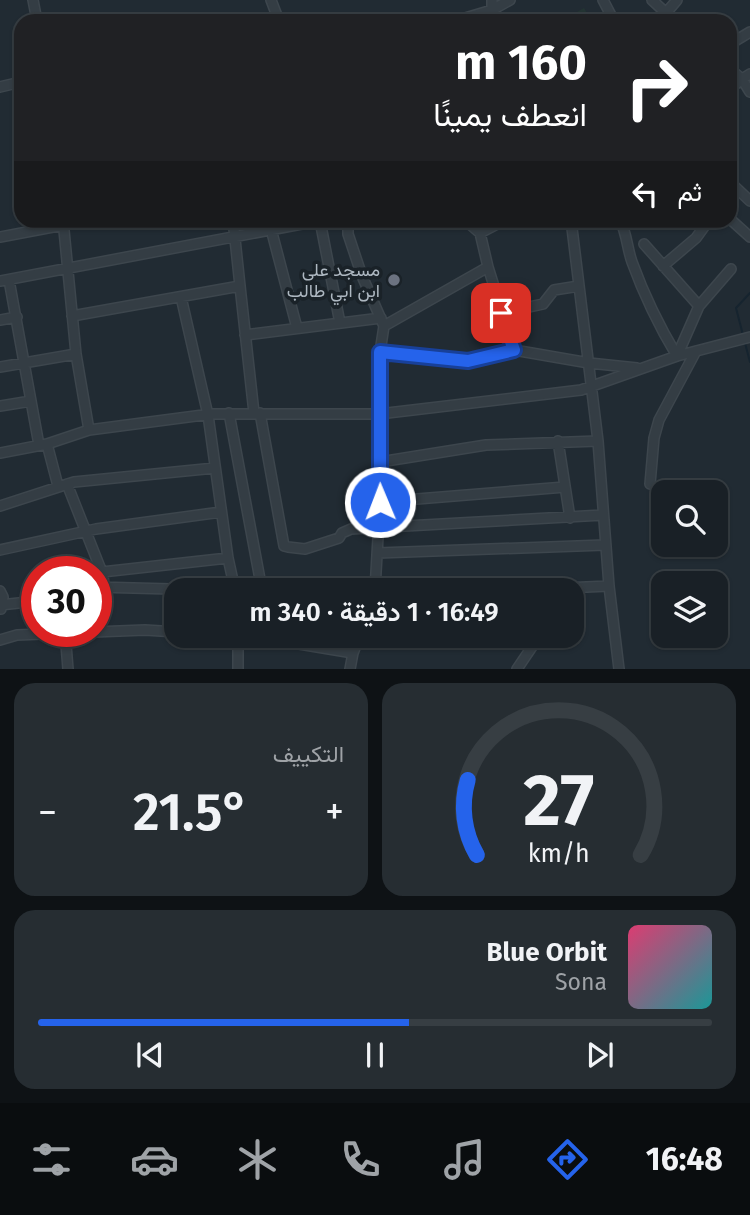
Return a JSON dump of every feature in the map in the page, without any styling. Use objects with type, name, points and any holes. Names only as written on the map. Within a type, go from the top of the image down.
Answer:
[{"type":"street","points":[[471,14],[510,0]]},
{"type":"street","points":[[652,0],[666,13],[677,0]]},
{"type":"street","points":[[746,76],[750,92]]},
{"type":"street","points":[[0,237],[40,228]]},
{"type":"street","points":[[63,228],[76,354],[89,430]]},
{"type":"street","points":[[233,228],[257,413],[284,546],[305,549],[330,542],[351,529],[603,515]]},
{"type":"street","points":[[96,556],[43,444],[31,401],[16,317],[4,280],[277,228]]},
{"type":"street","points":[[322,228],[340,323]]},
{"type":"street","points":[[348,228],[362,276],[382,322],[380,502],[376,578]]},
{"type":"street","points":[[474,228],[480,233],[501,313],[514,350]]},
{"type":"street","points":[[480,233],[490,228]]},
{"type":"street","points":[[572,228],[598,441],[605,545],[619,669]]},
{"type":"street","points":[[624,228],[631,260],[656,321],[677,356]]},
{"type":"street","points":[[663,266],[696,238],[703,228]]},
{"type":"street","points":[[271,229],[297,328]]},
{"type":"street","points":[[644,244],[699,306]]},
{"type":"street","points":[[245,335],[340,323],[382,322],[488,267]]},
{"type":"street","points":[[677,356],[699,306],[731,269]]},
{"type":"street","points":[[72,316],[240,286]]},
{"type":"street","points":[[501,313],[542,303],[554,290],[579,286]]},
{"type":"street","points":[[181,297],[208,415],[232,578]]},
{"type":"street","points":[[0,320],[16,317]]},
{"type":"street","points":[[0,453],[89,430],[208,415],[379,414],[581,390],[677,356],[750,337]]},
{"type":"street","points":[[380,352],[468,361],[514,350],[642,369]]},
{"type":"street","points":[[650,484],[654,438],[659,420],[696,351]]},
{"type":"street","points":[[0,367],[76,354]]},
{"type":"street","points":[[0,406],[31,401]]},
{"type":"street","points":[[229,414],[259,578]]},
{"type":"street","points":[[558,441],[570,518]]},
{"type":"street","points":[[380,462],[486,445],[598,441]]},
{"type":"street","points":[[0,506],[62,485],[215,468]]},
{"type":"street","points":[[380,502],[565,487]]},
{"type":"street","points":[[0,550],[86,531],[221,512]]},
{"type":"street","points":[[378,553],[605,545]]},
{"type":"street","points":[[112,571],[228,558]]},
{"type":"street","points":[[584,588],[609,586]]},
{"type":"street","points":[[112,587],[164,589]]},
{"type":"street","points":[[0,591],[1,607],[21,604]]},
{"type":"street","points":[[112,631],[164,631]]},
{"type":"street","points":[[0,640],[21,635]]},
{"type":"street","points":[[67,647],[68,669]]},
{"type":"street","points":[[238,648],[238,669]]},
{"type":"street","points":[[308,648],[351,661],[362,669]]},
{"type":"street","points":[[517,669],[531,648]]},
{"type":"shaded area","points":[[584,8],[588,14],[573,14]]},
{"type":"waterway","points":[[743,335],[736,308],[750,293]]},
{"type":"waterway","points":[[745,343],[750,362]]},
{"type":"place","name":"مسجد علي ابن ابي طالب","points":[[394,280]]},
{"type":"route","points":[[380,502],[380,352],[468,361],[514,350],[501,313]]}]
